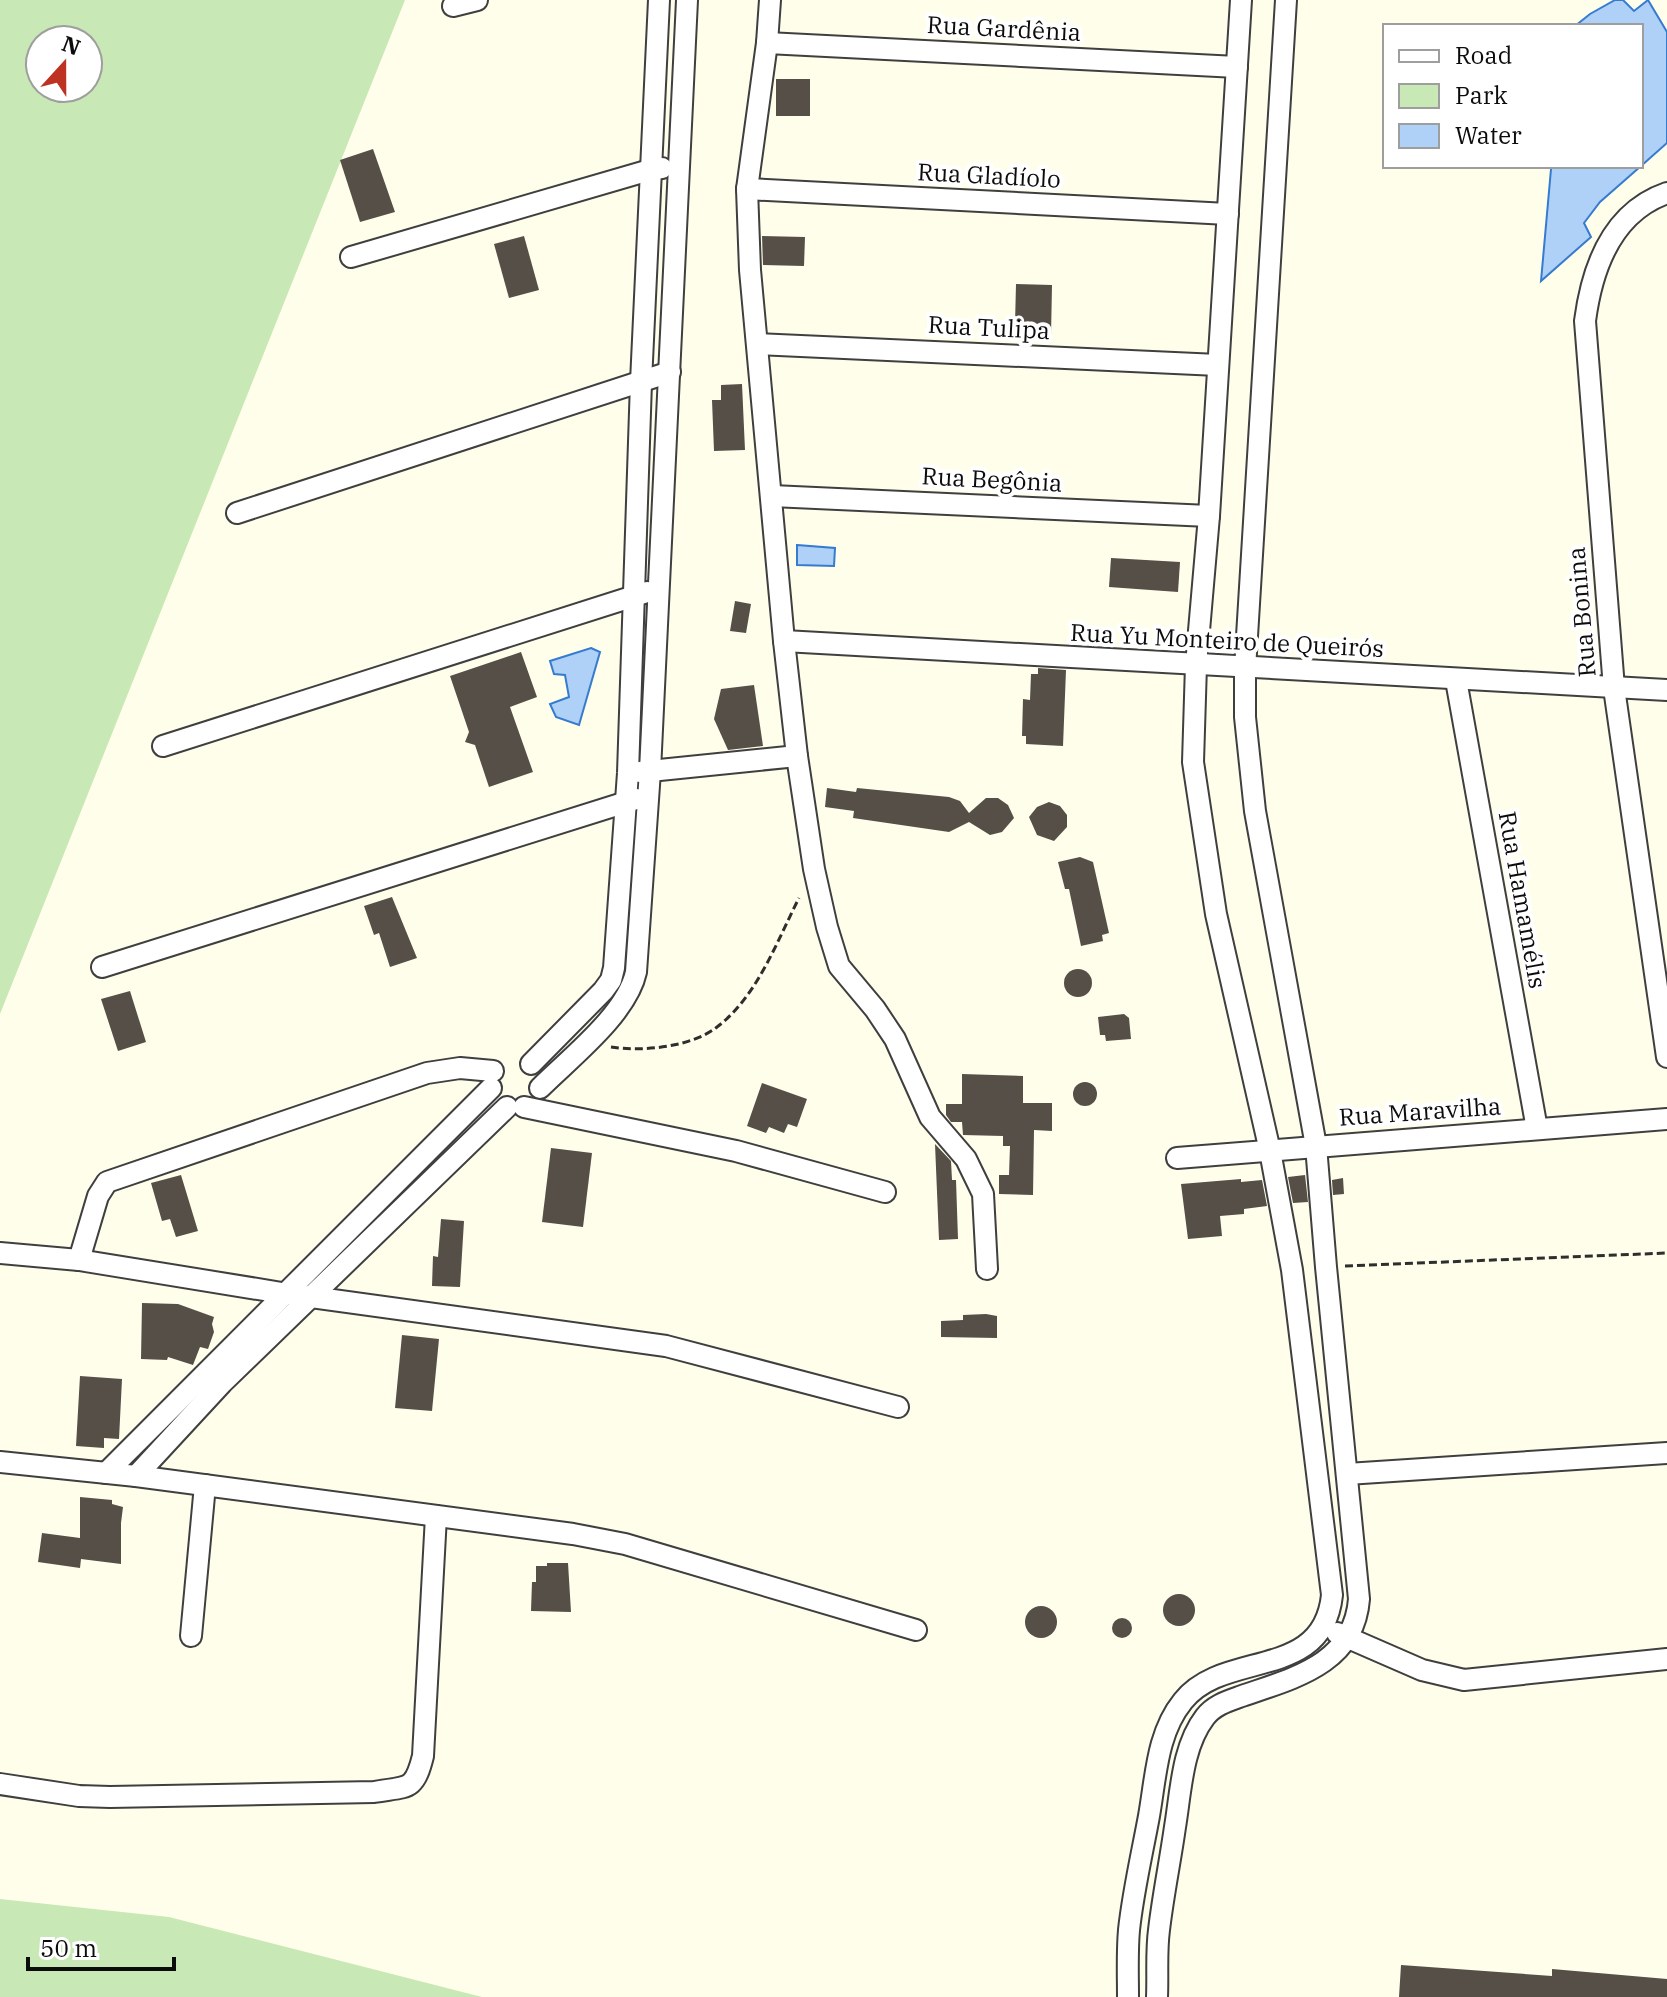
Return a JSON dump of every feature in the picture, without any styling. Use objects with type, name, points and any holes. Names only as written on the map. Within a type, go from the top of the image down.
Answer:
[{"type":"street","points":[[453,6],[477,0]]},
{"type":"street","points":[[106,1473],[507,1068],[582,1014],[603,991],[613,974],[628,773],[641,382],[659,0]]},
{"type":"street","points":[[540,1088],[620,1005],[634,981],[650,771],[687,0]]},
{"type":"street","points":[[770,0],[747,189],[750,270],[784,641],[814,869],[839,966],[895,1039],[930,1117],[966,1159],[983,1194],[987,1269]]},
{"type":"street","points":[[1128,1997],[1129,1930],[1159,1753],[1172,1716],[1185,1697],[1201,1685],[1218,1676],[1279,1660],[1307,1644],[1330,1610],[1332,1578],[1292,1270],[1270,1151],[1216,914],[1198,807],[1192,740],[1241,0]]},
{"type":"street","points":[[1157,1997],[1158,1932],[1185,1766],[1199,1727],[1218,1705],[1282,1682],[1333,1656],[1349,1639],[1358,1614],[1359,1599],[1316,1146],[1255,811],[1245,717],[1245,669],[1286,0]]},
{"type":"street","name":"Rua Gardênia","points":[[767,43],[1237,67]]},
{"type":"street","points":[[351,257],[653,169],[678,167]]},
{"type":"street","name":"Rua Gladíolo","points":[[747,189],[1228,214]]},
{"type":"street","name":"Rua Bonina","points":[[1667,193],[1633,210],[1612,238],[1595,267],[1585,321],[1614,688],[1667,1057]]},
{"type":"street","name":"Rua Tulipa","points":[[758,344],[1218,365]]},
{"type":"street","points":[[237,513],[670,372]]},
{"type":"street","name":"Rua Begônia","points":[[772,496],[1209,516]]},
{"type":"street","points":[[163,746],[634,594],[659,590]]},
{"type":"street","name":"Rua Yu Monteiro de Queirós","points":[[784,641],[1245,669],[1667,690]]},
{"type":"street","name":"Rua Hamamélis","points":[[1456,680],[1537,1129]]},
{"type":"street","points":[[628,773],[797,756]]},
{"type":"street","points":[[102,967],[625,801],[648,797]]},
{"type":"street","points":[[79,1260],[98,1196],[107,1182],[427,1073],[460,1068],[507,1068],[540,1079],[537,1096],[515,1107],[312,1297],[222,1383],[136,1476]]},
{"type":"street","points":[[507,1068],[499,1102],[736,1151],[885,1192]]},
{"type":"street","name":"Rua Maravilha","points":[[1177,1158],[1667,1119]]},
{"type":"street","points":[[0,1253],[79,1260],[282,1293],[666,1346],[898,1407]]},
{"type":"street","points":[[1292,1270],[1326,1267]]},
{"type":"street","points":[[1347,1474],[1667,1453]]},
{"type":"street","points":[[0,1462],[136,1476],[573,1534],[625,1544],[916,1630]]},
{"type":"street","points":[[191,1636],[205,1485]]},
{"type":"street","points":[[0,1784],[79,1796],[110,1797],[374,1792],[408,1787],[418,1776],[423,1756],[436,1516]]},
{"type":"street","points":[[1322,1626],[1434,1675],[1464,1680],[1667,1659]]},
{"type":"street","points":[[1129,1930],[1158,1932]]},
{"type":"path","points":[[588,1040],[612,1047],[653,1048],[707,1034],[718,1027],[741,1002],[762,971],[814,869]]},
{"type":"path","points":[[1326,1267],[1667,1253]]},
{"type":"green space","points":[[0,0],[405,0],[0,1014]]},
{"type":"green space","points":[[0,1899],[169,1917],[482,1997],[0,1997]]},
{"type":"water","points":[[1615,0],[1623,0],[1634,11],[1648,0],[1667,32],[1667,143],[1643,164],[1643,24],[1578,24]]},
{"type":"water","points":[[1639,168],[1600,202],[1584,223],[1591,237],[1541,281],[1551,169]]},
{"type":"water","points":[[797,545],[835,548],[834,566],[797,565]]},
{"type":"water","points":[[591,648],[600,652],[579,725],[556,717],[550,704],[569,697],[565,675],[554,674],[550,661]]},
{"type":"building","points":[[776,79],[810,79],[810,116],[776,116]]},
{"type":"building","points":[[373,149],[395,212],[360,222],[340,160]]},
{"type":"building","points":[[524,236],[539,290],[509,298],[494,244]]},
{"type":"building","points":[[762,236],[805,237],[804,266],[763,265]]},
{"type":"building","points":[[1016,284],[1052,285],[1051,336],[1031,335],[1031,325],[1015,324]]},
{"type":"building","points":[[742,384],[745,450],[714,451],[712,400],[721,400],[721,385]]},
{"type":"building","points":[[1111,558],[1180,562],[1178,592],[1109,587]]},
{"type":"building","points":[[735,601],[751,604],[746,633],[730,631]]},
{"type":"building","points":[[521,652],[537,697],[510,707],[533,772],[489,787],[475,745],[465,742],[469,732],[450,676]]},
{"type":"building","points":[[1038,668],[1066,670],[1063,746],[1026,744],[1026,736],[1022,736],[1023,699],[1030,700],[1031,674],[1038,674]]},
{"type":"building","points":[[754,685],[763,746],[728,750],[714,719],[721,689]]},
{"type":"building","points":[[827,788],[949,797],[960,801],[969,813],[986,798],[998,798],[1008,805],[1014,818],[1002,832],[990,835],[969,822],[949,832],[853,818],[854,811],[825,807]]},
{"type":"building","points":[[1049,802],[1060,806],[1067,815],[1067,827],[1054,841],[1037,835],[1029,817],[1037,807]]},
{"type":"building","points":[[1080,857],[1093,862],[1109,933],[1102,935],[1103,941],[1081,946],[1069,889],[1065,889],[1058,862]]},
{"type":"building","points":[[392,897],[417,958],[390,967],[379,933],[374,935],[364,906]]},
{"type":"building","points":[[1078,969],[1088,973],[1092,983],[1088,993],[1078,997],[1068,993],[1064,983],[1068,973]]},
{"type":"building","points":[[130,991],[146,1042],[118,1051],[101,999]]},
{"type":"building","points":[[1124,1014],[1129,1018],[1131,1039],[1106,1041],[1105,1035],[1100,1035],[1098,1017]]},
{"type":"building","points":[[962,1074],[1023,1076],[1023,1103],[1052,1103],[1052,1131],[1034,1130],[1033,1195],[999,1194],[999,1175],[1009,1175],[1010,1146],[1003,1146],[1003,1136],[963,1135],[962,1122],[951,1122],[946,1115],[946,1104],[962,1104]]},
{"type":"building","points":[[1085,1082],[1096,1089],[1097,1094],[1090,1105],[1085,1106],[1074,1099],[1073,1094],[1080,1083]]},
{"type":"building","points":[[762,1083],[807,1099],[797,1127],[788,1124],[784,1133],[769,1127],[766,1133],[747,1126]]},
{"type":"building","points":[[935,1144],[951,1161],[952,1180],[956,1180],[958,1239],[939,1240]]},
{"type":"building","points":[[551,1148],[592,1153],[583,1227],[542,1222]]},
{"type":"building","points":[[181,1175],[198,1231],[176,1237],[170,1219],[162,1221],[151,1183]]},
{"type":"building","points":[[1305,1175],[1308,1202],[1293,1203],[1288,1177]]},
{"type":"building","points":[[1343,1178],[1344,1194],[1333,1195],[1332,1180]]},
{"type":"building","points":[[1241,1179],[1241,1182],[1262,1180],[1267,1206],[1244,1209],[1244,1214],[1220,1216],[1222,1236],[1188,1239],[1181,1184]]},
{"type":"building","points":[[441,1219],[464,1221],[460,1287],[432,1286],[433,1256],[438,1257]]},
{"type":"building","points":[[142,1303],[178,1304],[214,1317],[214,1332],[208,1349],[200,1347],[193,1365],[168,1357],[167,1360],[141,1359]]},
{"type":"building","points":[[963,1315],[997,1316],[997,1338],[941,1337],[941,1321],[963,1320]]},
{"type":"building","points":[[402,1335],[439,1339],[432,1411],[395,1408]]},
{"type":"building","points":[[80,1376],[122,1379],[119,1439],[104,1438],[104,1448],[76,1446]]},
{"type":"building","points":[[80,1497],[112,1500],[112,1504],[123,1507],[121,1564],[81,1559],[80,1568],[38,1562],[42,1533],[80,1538]]},
{"type":"building","points":[[547,1563],[568,1563],[571,1612],[531,1611],[536,1566],[547,1566]]},
{"type":"building","points":[[1179,1594],[1191,1598],[1195,1610],[1191,1622],[1179,1626],[1167,1622],[1163,1610],[1167,1598]]},
{"type":"building","points":[[1041,1606],[1052,1611],[1057,1622],[1052,1633],[1041,1638],[1030,1633],[1025,1622],[1030,1611]]},
{"type":"building","points":[[1122,1618],[1129,1621],[1132,1628],[1129,1635],[1122,1638],[1115,1635],[1112,1628],[1115,1621]]},
{"type":"building","points":[[1401,1965],[1552,1976],[1552,1969],[1667,1979],[1667,1997],[1399,1997]]}]
